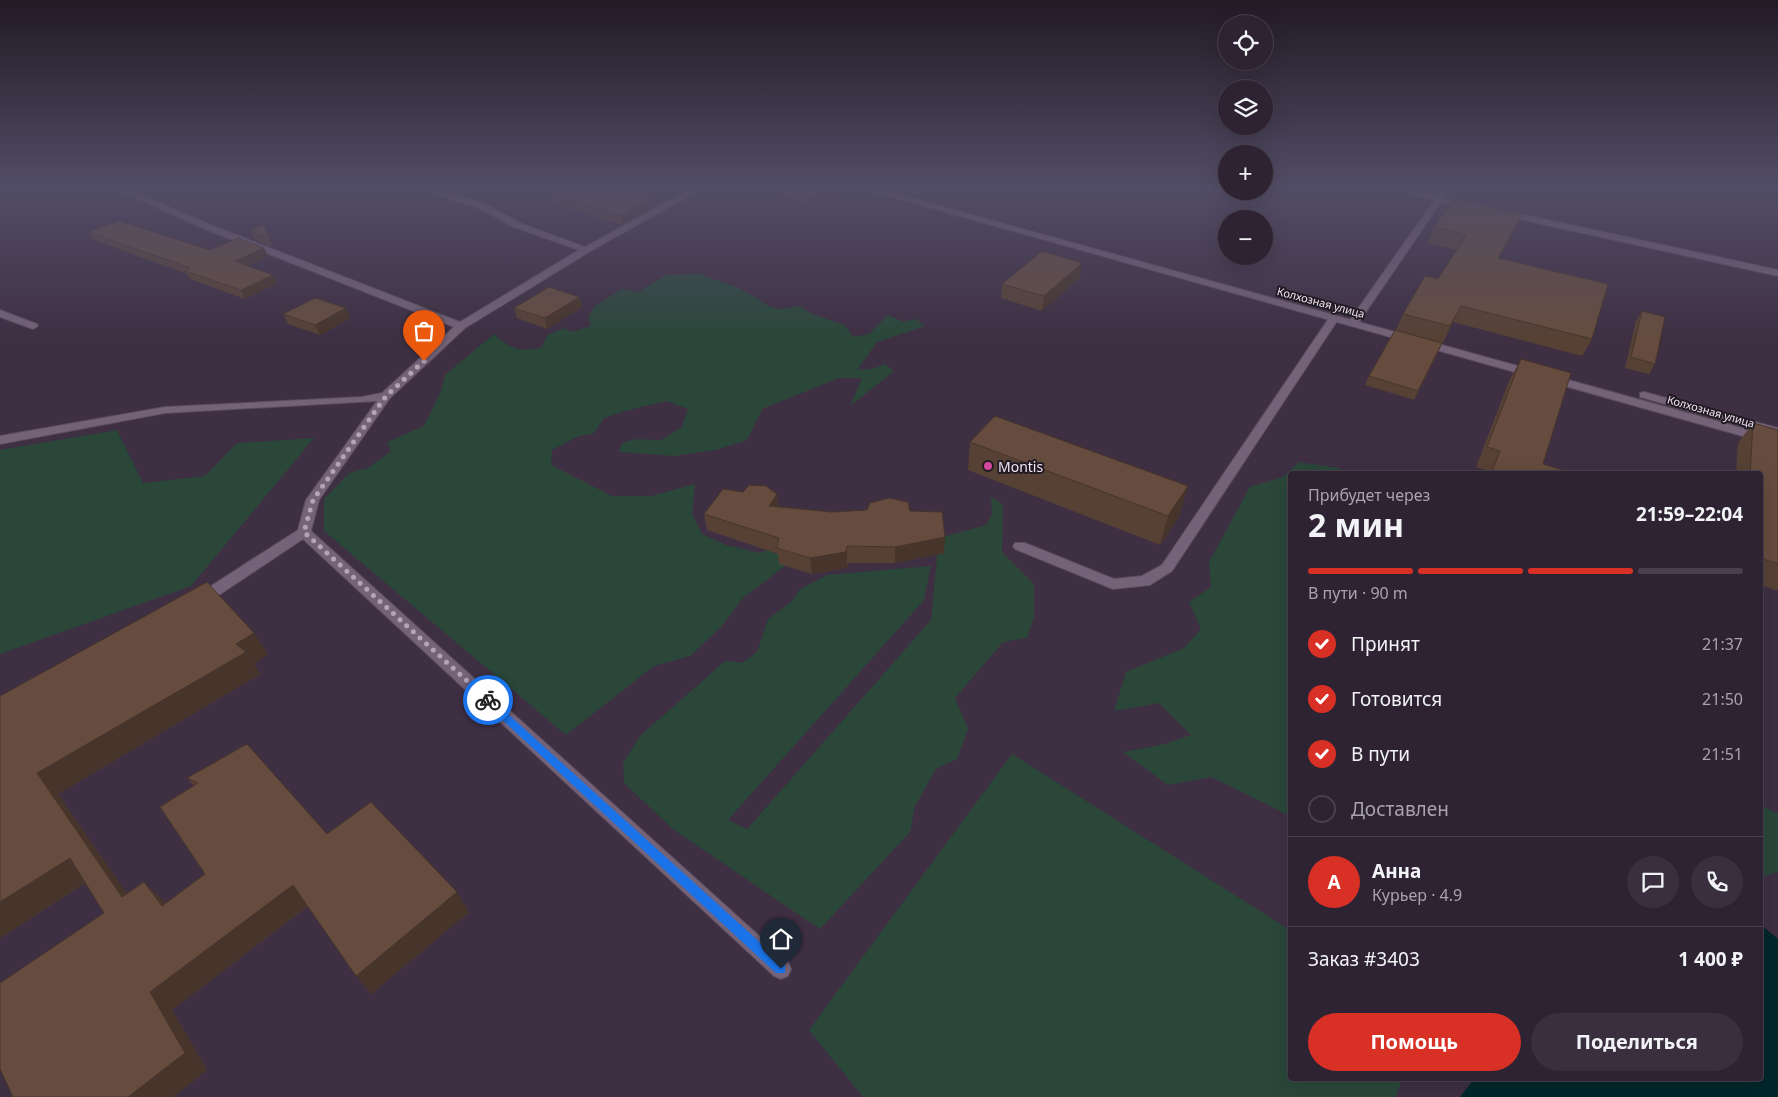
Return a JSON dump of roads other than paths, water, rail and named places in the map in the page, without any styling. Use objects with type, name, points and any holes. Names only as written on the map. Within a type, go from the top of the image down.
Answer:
[{"type":"street","points":[[234,237],[462,326]]},
{"type":"street","points":[[552,237],[586,250]]},
{"type":"street","points":[[184,609],[304,532],[313,500],[386,396],[462,326],[609,237]]},
{"type":"street","name":"Колхозная улица","points":[[1042,237],[1334,318],[1355,320],[1778,432]]},
{"type":"street","name":"Колхозная улица","points":[[1065,237],[1778,442]]},
{"type":"street","points":[[1355,320],[1412,237]]},
{"type":"street","points":[[1613,237],[1778,273]]},
{"type":"street","points":[[0,314],[33,326]]},
{"type":"street","points":[[1020,546],[1113,584],[1145,581],[1167,568],[1334,318]]},
{"type":"street","points":[[0,440],[165,410],[362,400],[386,396]]},
{"type":"street","points":[[304,532],[781,969]]},
{"type":"place","name":"Montis","points":[[988,466]]}]
